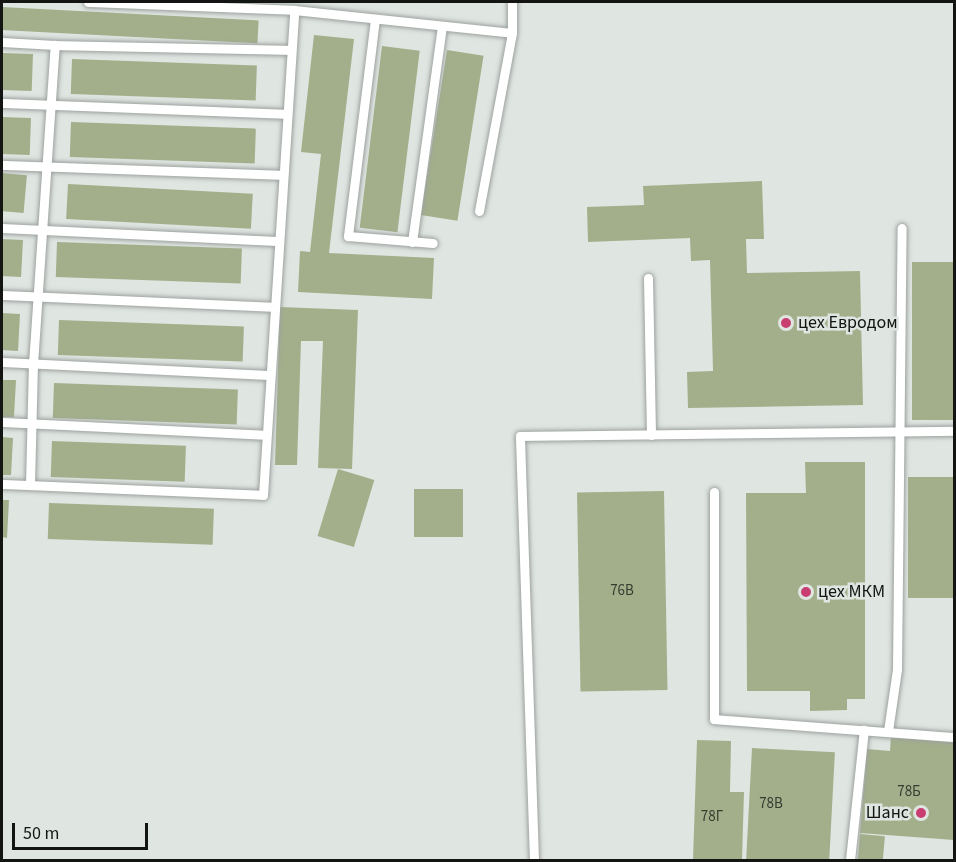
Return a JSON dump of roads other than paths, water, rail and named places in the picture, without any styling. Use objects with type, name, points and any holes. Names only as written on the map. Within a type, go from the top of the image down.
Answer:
[{"type":"lane","points":[[88,2],[294,10],[512,33]]},
{"type":"lane","points":[[479,211],[512,33],[512,2]]},
{"type":"lane","points":[[2,484],[263,495],[277,241],[294,10]]},
{"type":"lane","points":[[375,19],[348,236],[433,243]]},
{"type":"lane","points":[[412,242],[442,26]]},
{"type":"lane","points":[[2,42],[291,50]]},
{"type":"lane","points":[[30,485],[33,364],[55,45]]},
{"type":"lane","points":[[2,103],[286,114]]},
{"type":"lane","points":[[2,165],[282,175]]},
{"type":"lane","points":[[2,228],[277,241]]},
{"type":"lane","points":[[888,731],[897,669],[902,228]]},
{"type":"lane","points":[[648,278],[651,435]]},
{"type":"lane","points":[[2,295],[273,307]]},
{"type":"lane","points":[[2,362],[269,375]]},
{"type":"lane","points":[[2,422],[266,435]]},
{"type":"lane","points":[[534,861],[520,436],[954,431]]},
{"type":"lane","points":[[714,492],[714,719],[954,737]]},
{"type":"lane","points":[[850,861],[864,730]]},
{"type":"place","name":"цех Евродом","points":[[786,323]]},
{"type":"place","name":"цех МКМ","points":[[806,592]]},
{"type":"place","name":"Шанс","points":[[921,813]]}]
